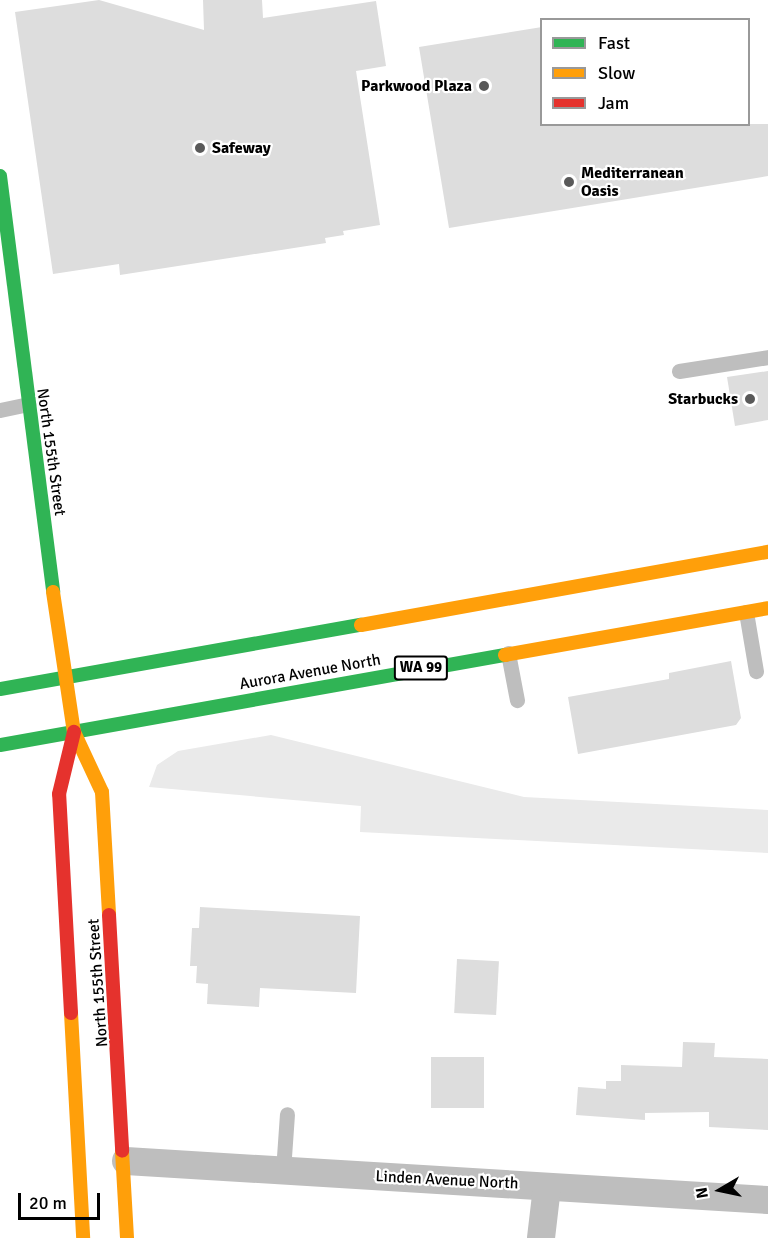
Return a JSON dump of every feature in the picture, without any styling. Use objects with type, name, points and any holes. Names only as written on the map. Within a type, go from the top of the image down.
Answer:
[{"type":"main road","name":"North 155th Street","points":[[0,176],[4,265],[28,404],[64,678],[74,732],[102,792],[126,1161],[127,1238]]},
{"type":"main road","points":[[0,688],[768,552]]},
{"type":"main road","name":"Aurora Avenue North","points":[[0,746],[768,608]]},
{"type":"main road","name":"North 155th Street","points":[[74,732],[59,794],[83,1238]]},
{"type":"street","name":"Linden Avenue North","points":[[126,1161],[768,1200]]},
{"type":"street","points":[[542,1238],[547,1187]]},
{"type":"lane","points":[[679,372],[768,357]]},
{"type":"lane","points":[[0,410],[28,404]]},
{"type":"lane","points":[[747,612],[756,671]]},
{"type":"lane","points":[[508,653],[517,700]]},
{"type":"lane","points":[[284,1171],[287,1114]]},
{"type":"shaded area","points":[[271,735],[524,797],[768,810],[768,853],[360,832],[361,806],[149,787],[157,765],[178,751]]},
{"type":"building","name":"Safeway","points":[[99,0],[204,30],[203,0],[262,0],[263,18],[376,1],[386,66],[356,71],[380,225],[343,231],[344,235],[325,238],[326,243],[120,275],[119,264],[53,274],[15,12]]},
{"type":"building","name":"Parkwood Plaza","points":[[540,27],[540,126],[750,126],[750,124],[768,124],[768,176],[449,228],[419,47]]},
{"type":"building","name":"Starbucks","points":[[768,371],[768,420],[735,426],[727,377]]},
{"type":"building","points":[[731,661],[741,718],[736,725],[578,754],[568,697],[669,679],[669,673]]},
{"type":"building","points":[[200,907],[360,916],[356,993],[260,988],[259,1007],[207,1004],[208,984],[196,983],[197,966],[190,966],[192,928],[199,928]]},
{"type":"building","points":[[457,959],[499,961],[496,1015],[454,1013]]},
{"type":"building","points":[[683,1042],[715,1043],[714,1057],[768,1059],[768,1130],[709,1127],[709,1112],[645,1113],[645,1120],[576,1115],[578,1087],[606,1089],[606,1081],[621,1081],[621,1065],[682,1067]]},
{"type":"building","points":[[431,1057],[484,1057],[484,1108],[431,1108]]},
{"type":"traffic: fast","points":[[0,176],[53,592]]},
{"type":"traffic: fast","points":[[0,689],[361,625]]},
{"type":"traffic: fast","points":[[0,745],[505,655]]},
{"type":"traffic: slow","points":[[361,625],[768,552]]},
{"type":"traffic: slow","points":[[53,592],[74,732],[102,792],[109,915]]},
{"type":"traffic: slow","points":[[505,655],[768,608]]},
{"type":"traffic: slow","points":[[71,1013],[83,1238]]},
{"type":"traffic: slow","points":[[122,1151],[127,1238]]},
{"type":"traffic: jam","points":[[71,1013],[59,794],[74,732]]},
{"type":"traffic: jam","points":[[109,915],[122,1151]]},
{"type":"place","name":"Parkwood Plaza","points":[[484,86]]},
{"type":"place","name":"Safeway","points":[[200,148]]},
{"type":"place","name":"Mediterranean Oasis","points":[[569,182]]},
{"type":"place","name":"Starbucks","points":[[750,399]]}]
